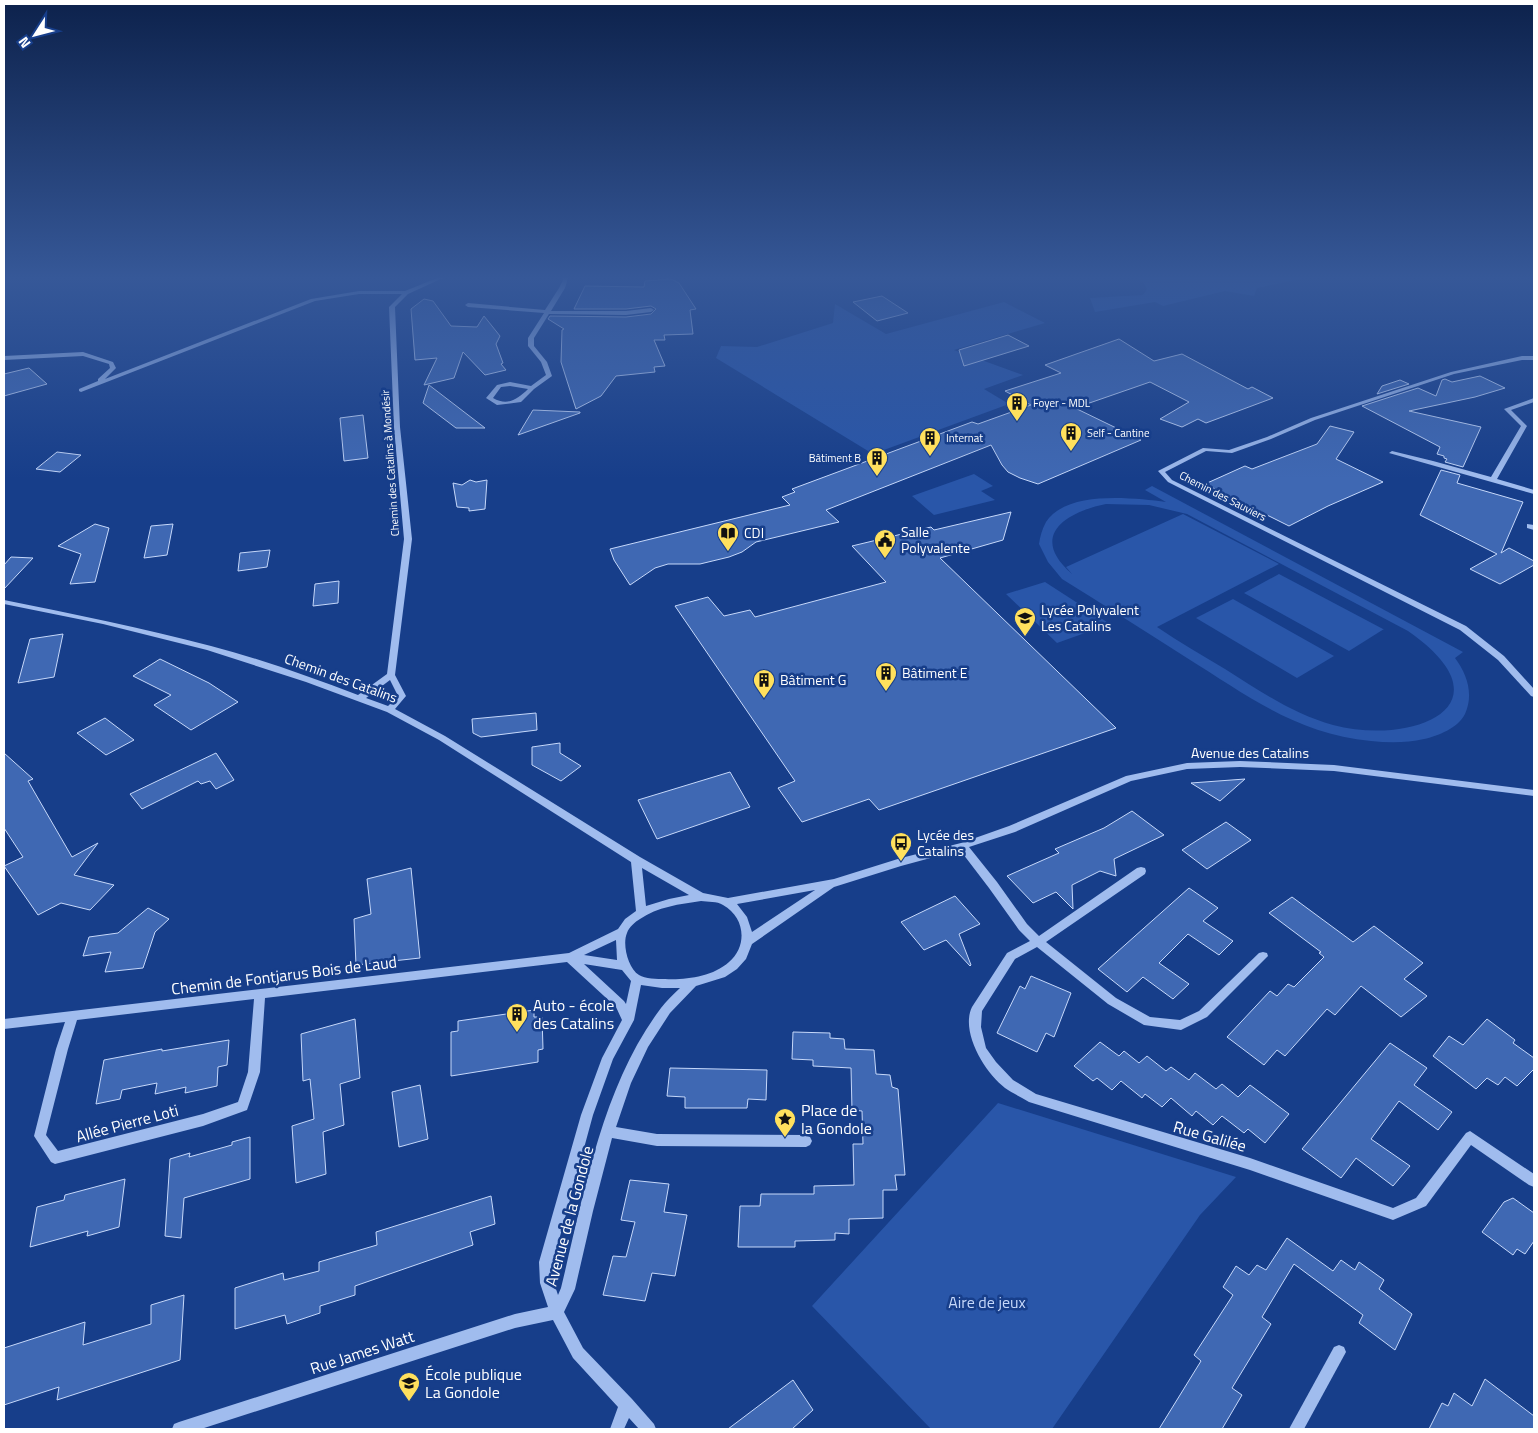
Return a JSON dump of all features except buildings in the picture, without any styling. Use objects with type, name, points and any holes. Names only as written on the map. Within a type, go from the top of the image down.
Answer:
[{"type":"street","points":[[81,390],[197,345]]},
{"type":"street","name":"Chemin des Catalins à Mondésir","points":[[391,674],[408,539],[397,427],[394,345]]},
{"type":"street","points":[[531,345],[544,362],[548,376],[532,388],[520,401],[499,404],[489,398],[499,386],[510,384],[532,388]]},
{"type":"street","points":[[4,358],[83,354],[111,363],[113,368],[94,385]]},
{"type":"street","name":"Chemin des Sauviers","points":[[1534,358],[1522,358],[1453,373],[1313,419],[1230,452],[1204,450],[1161,471],[1170,481],[1463,628],[1501,658],[1534,694]]},
{"type":"street","points":[[1493,480],[1524,426],[1507,410],[1534,400]]},
{"type":"street","points":[[1392,454],[1534,492]]},
{"type":"street","name":"Chemin des Catalins","points":[[4,602],[103,622],[195,644],[309,680],[390,710],[442,738],[636,860]]},
{"type":"street","points":[[359,699],[391,674],[402,696],[390,710]]},
{"type":"street","name":"Avenue des Catalins","points":[[726,902],[834,883],[901,862],[962,846],[1012,829],[1129,778],[1187,766],[1240,764],[1334,768],[1534,793]]},
{"type":"street","points":[[962,846],[1023,927],[1038,942],[1112,1001],[1148,1022],[1181,1025],[1203,1014],[1264,956]]},
{"type":"street","points":[[636,860],[701,897],[726,902],[744,920],[748,940],[744,954],[732,967],[715,976],[692,983],[657,984],[637,980],[624,966],[620,950],[621,932],[626,924],[666,903],[701,897]]},
{"type":"street","points":[[636,860],[642,914]]},
{"type":"street","name":"Rue Galilée","points":[[1141,871],[1038,942],[1011,956],[976,1010],[975,1027],[981,1050],[992,1066],[1009,1084],[1033,1098],[1250,1164],[1393,1214],[1421,1202],[1470,1137],[1534,1181]]},
{"type":"street","name":"Avenue des Catalins","points":[[748,940],[834,883]]},
{"type":"street","points":[[569,957],[621,932]]},
{"type":"street","points":[[569,957],[624,966]]},
{"type":"street","points":[[569,957],[620,1004],[628,1020]]},
{"type":"street","name":"Chemin de Fontjarus Bois de Laud","points":[[4,1024],[569,957]]},
{"type":"street","name":"Avenue de la Gondole","points":[[557,1312],[547,1283],[546,1262],[587,1115],[608,1058],[628,1020],[637,980]]},
{"type":"street","name":"Avenue de la Gondole","points":[[557,1312],[568,1288],[608,1131],[624,1086],[653,1026],[680,993],[692,983]]},
{"type":"street","name":"Allée Pierre Loti","points":[[72,1017],[40,1136],[55,1158],[203,1120],[243,1106],[254,1072],[260,995]]},
{"type":"street","points":[[608,1131],[657,1140],[806,1141]]},
{"type":"street","points":[[557,1312],[578,1353],[649,1429]]},
{"type":"street","name":"Rue James Watt","points":[[179,1429],[523,1319],[557,1312]]},
{"type":"street","points":[[1296,1429],[1339,1352]]},
{"type":"street","points":[[617,1429],[627,1404]]},
{"type":"green space","points":[[764,345],[971,345],[954,350],[1023,375],[984,389],[1009,404],[873,454],[716,358],[721,346],[757,347]]},
{"type":"green space","points":[[974,474],[993,486],[981,491],[995,500],[934,515],[912,496]]},
{"type":"green space","points":[[1152,486],[1463,652],[1455,658],[1466,677],[1469,692],[1468,707],[1462,719],[1453,727],[1435,736],[1405,742],[1371,741],[1344,737],[1296,722],[1253,699],[1062,579],[1048,562],[1039,544],[1046,522],[1056,512],[1069,505],[1102,498],[1166,502],[1145,490]],"holes":[[[1106,504],[1149,505],[1187,514],[1408,631],[1439,657],[1452,680],[1452,699],[1441,714],[1420,724],[1394,730],[1364,730],[1333,725],[1304,715],[1277,701],[1157,627],[1279,564],[1183,514],[1066,567],[1072,574],[1059,560],[1053,548],[1053,537],[1057,528],[1066,520],[1078,513]]]},
{"type":"green space","points":[[1279,574],[1384,629],[1349,651],[1244,593]]},
{"type":"green space","points":[[1045,582],[1110,624],[1057,643],[1006,594]]},
{"type":"green space","points":[[1233,599],[1334,656],[1297,678],[1196,618]]},
{"type":"green space","name":"Aire de jeux","points":[[998,1103],[1236,1177],[1200,1215],[1052,1429],[931,1429],[812,1306]]},
{"type":"place","name":"Foyer - MDL","points":[[1017,422]]},
{"type":"place","name":"Self - Cantine","points":[[1071,452]]},
{"type":"place","name":"Internat","points":[[930,457]]},
{"type":"place","name":"Bâtiment B","points":[[877,477]]},
{"type":"place","name":"CDI","points":[[728,552]]},
{"type":"place","name":"Salle Polyvalente","points":[[885,559]]},
{"type":"place","name":"Lycée Polyvalent Les Catalins","points":[[1025,637]]},
{"type":"place","name":"Bâtiment E","points":[[886,692]]},
{"type":"place","name":"Bâtiment G","points":[[764,699]]},
{"type":"place","name":"Lycée des Catalins","points":[[901,862]]},
{"type":"place","name":"Auto - école des Catalins","points":[[517,1033]]},
{"type":"place","name":"Place de la Gondole","points":[[785,1138]]},
{"type":"place","name":"École publique La Gondole","points":[[409,1402]]}]
